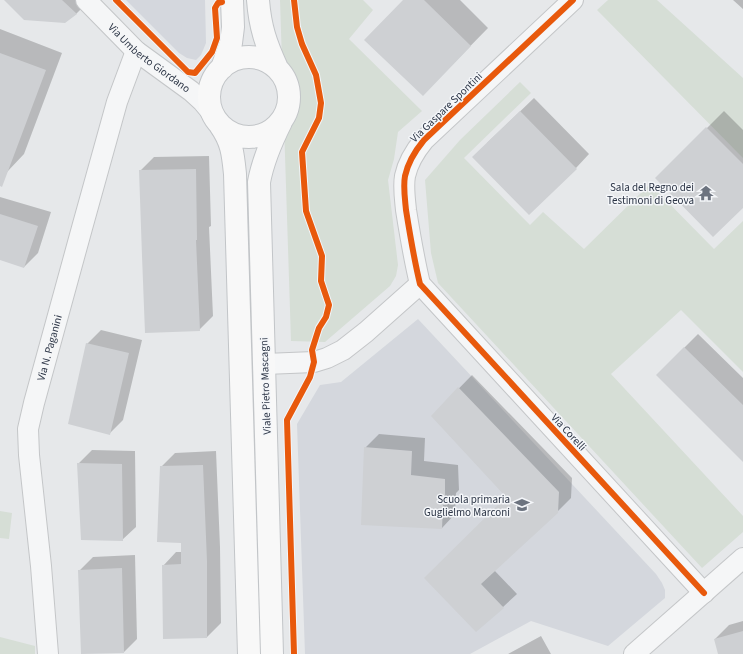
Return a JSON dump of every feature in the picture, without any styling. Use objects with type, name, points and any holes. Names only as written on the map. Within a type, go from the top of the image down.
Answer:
[{"type":"main road","points":[[222,68],[231,43],[233,27],[232,0]]},
{"type":"main road","points":[[217,120],[229,132],[240,136],[251,137],[262,135],[272,130],[281,122],[286,112],[289,101],[288,89],[284,78],[277,68],[267,47],[259,14],[258,0]]},
{"type":"main road","points":[[249,654],[235,174],[230,142],[227,134],[217,120],[209,102],[210,90],[214,78],[222,68],[232,61],[244,58],[256,58],[267,61],[277,68]]},
{"type":"main road","name":"Viale Pietro Mascagni","points":[[272,654],[259,182],[271,142],[281,122]]},
{"type":"street","name":"Via Umberto Giordano","points":[[86,0],[136,51],[191,91],[203,102],[217,120]]},
{"type":"street","name":"Via Gaspare Spontini","points":[[420,284],[408,226],[404,187],[406,171],[412,157],[424,140],[574,0]]},
{"type":"street","name":"Via N. Paganini","points":[[48,654],[41,566],[29,455],[28,429],[117,102],[136,51]]},
{"type":"street","points":[[265,364],[314,362],[327,358],[343,350],[366,332],[420,284]]},
{"type":"street","name":"Via Corelli","points":[[420,284],[704,593]]},
{"type":"street","points":[[634,654],[743,558]]},
{"type":"shaded area","points":[[126,0],[205,0],[206,43],[201,55],[196,60],[187,58],[179,53]]},
{"type":"shaded area","points":[[280,0],[363,0],[373,10],[349,39],[422,111],[398,132],[394,159],[388,180],[398,265],[396,276],[390,286],[325,342],[291,341]]},
{"type":"shaded area","points":[[608,0],[657,0],[743,78],[743,158],[597,10]]},
{"type":"shaded area","points":[[520,82],[531,93],[464,158],[530,225],[543,212],[584,249],[650,184],[714,249],[743,221],[743,372],[681,310],[611,374],[743,516],[743,532],[702,568],[438,283],[431,253],[425,180],[460,140]]},
{"type":"shaded area","points":[[418,319],[656,574],[662,583],[665,590],[665,598],[608,646],[531,621],[470,654],[305,654],[297,424],[320,385],[341,382]]},
{"type":"shaded area","points":[[0,511],[12,513],[9,539],[0,538]]},
{"type":"shaded area","points":[[0,637],[35,646],[35,654],[0,654]]},
{"type":"building","points":[[4,0],[62,0],[77,14],[65,23],[24,20]]},
{"type":"building","points":[[403,0],[424,0],[471,46],[423,96],[364,40]]},
{"type":"building","points":[[0,53],[46,70],[2,187],[0,186]]},
{"type":"building","points":[[520,111],[577,169],[529,215],[472,157]]},
{"type":"building","name":"Sala del Regno dei Testimoni di Geova","points":[[706,127],[743,164],[743,208],[713,237],[655,178]]},
{"type":"building","points":[[196,169],[196,240],[200,331],[145,333],[139,170]]},
{"type":"building","points":[[0,214],[38,226],[24,268],[0,260]]},
{"type":"building","points":[[86,343],[129,353],[110,435],[68,424]]},
{"type":"building","points":[[684,347],[743,405],[743,462],[656,375]]},
{"type":"building","points":[[458,387],[559,492],[558,513],[481,584],[504,608],[476,632],[424,578],[506,497],[431,416]]},
{"type":"building","points":[[364,447],[412,451],[411,475],[445,479],[445,505],[443,505],[442,529],[361,525]]},
{"type":"building","points":[[77,463],[122,464],[123,541],[81,540]]},
{"type":"building","points":[[203,465],[207,561],[207,638],[163,639],[162,565],[181,564],[181,543],[157,542],[160,466]]},
{"type":"building","points":[[122,568],[124,653],[81,654],[78,570]]},
{"type":"building","points":[[743,631],[743,654],[718,654],[714,639]]},
{"type":"cycle path","points":[[116,0],[188,72],[195,73],[212,52],[217,38],[215,8],[218,3],[222,2]]},
{"type":"cycle path","points":[[294,0],[297,27],[302,44],[316,75],[321,103],[319,118],[302,152],[306,211],[322,256],[321,281],[329,305],[326,317],[319,328],[312,350],[314,362],[310,377],[287,420],[294,654]]},
{"type":"cycle path","points":[[573,0],[424,140],[412,157],[405,176],[404,193],[412,247],[418,275],[420,284],[704,593]]},
{"type":"place","name":"Sala del Regno dei Testimoni di Geova","points":[[706,193]]},
{"type":"place","name":"Scuola primaria Guglielmo Marconi","points":[[522,505]]}]
